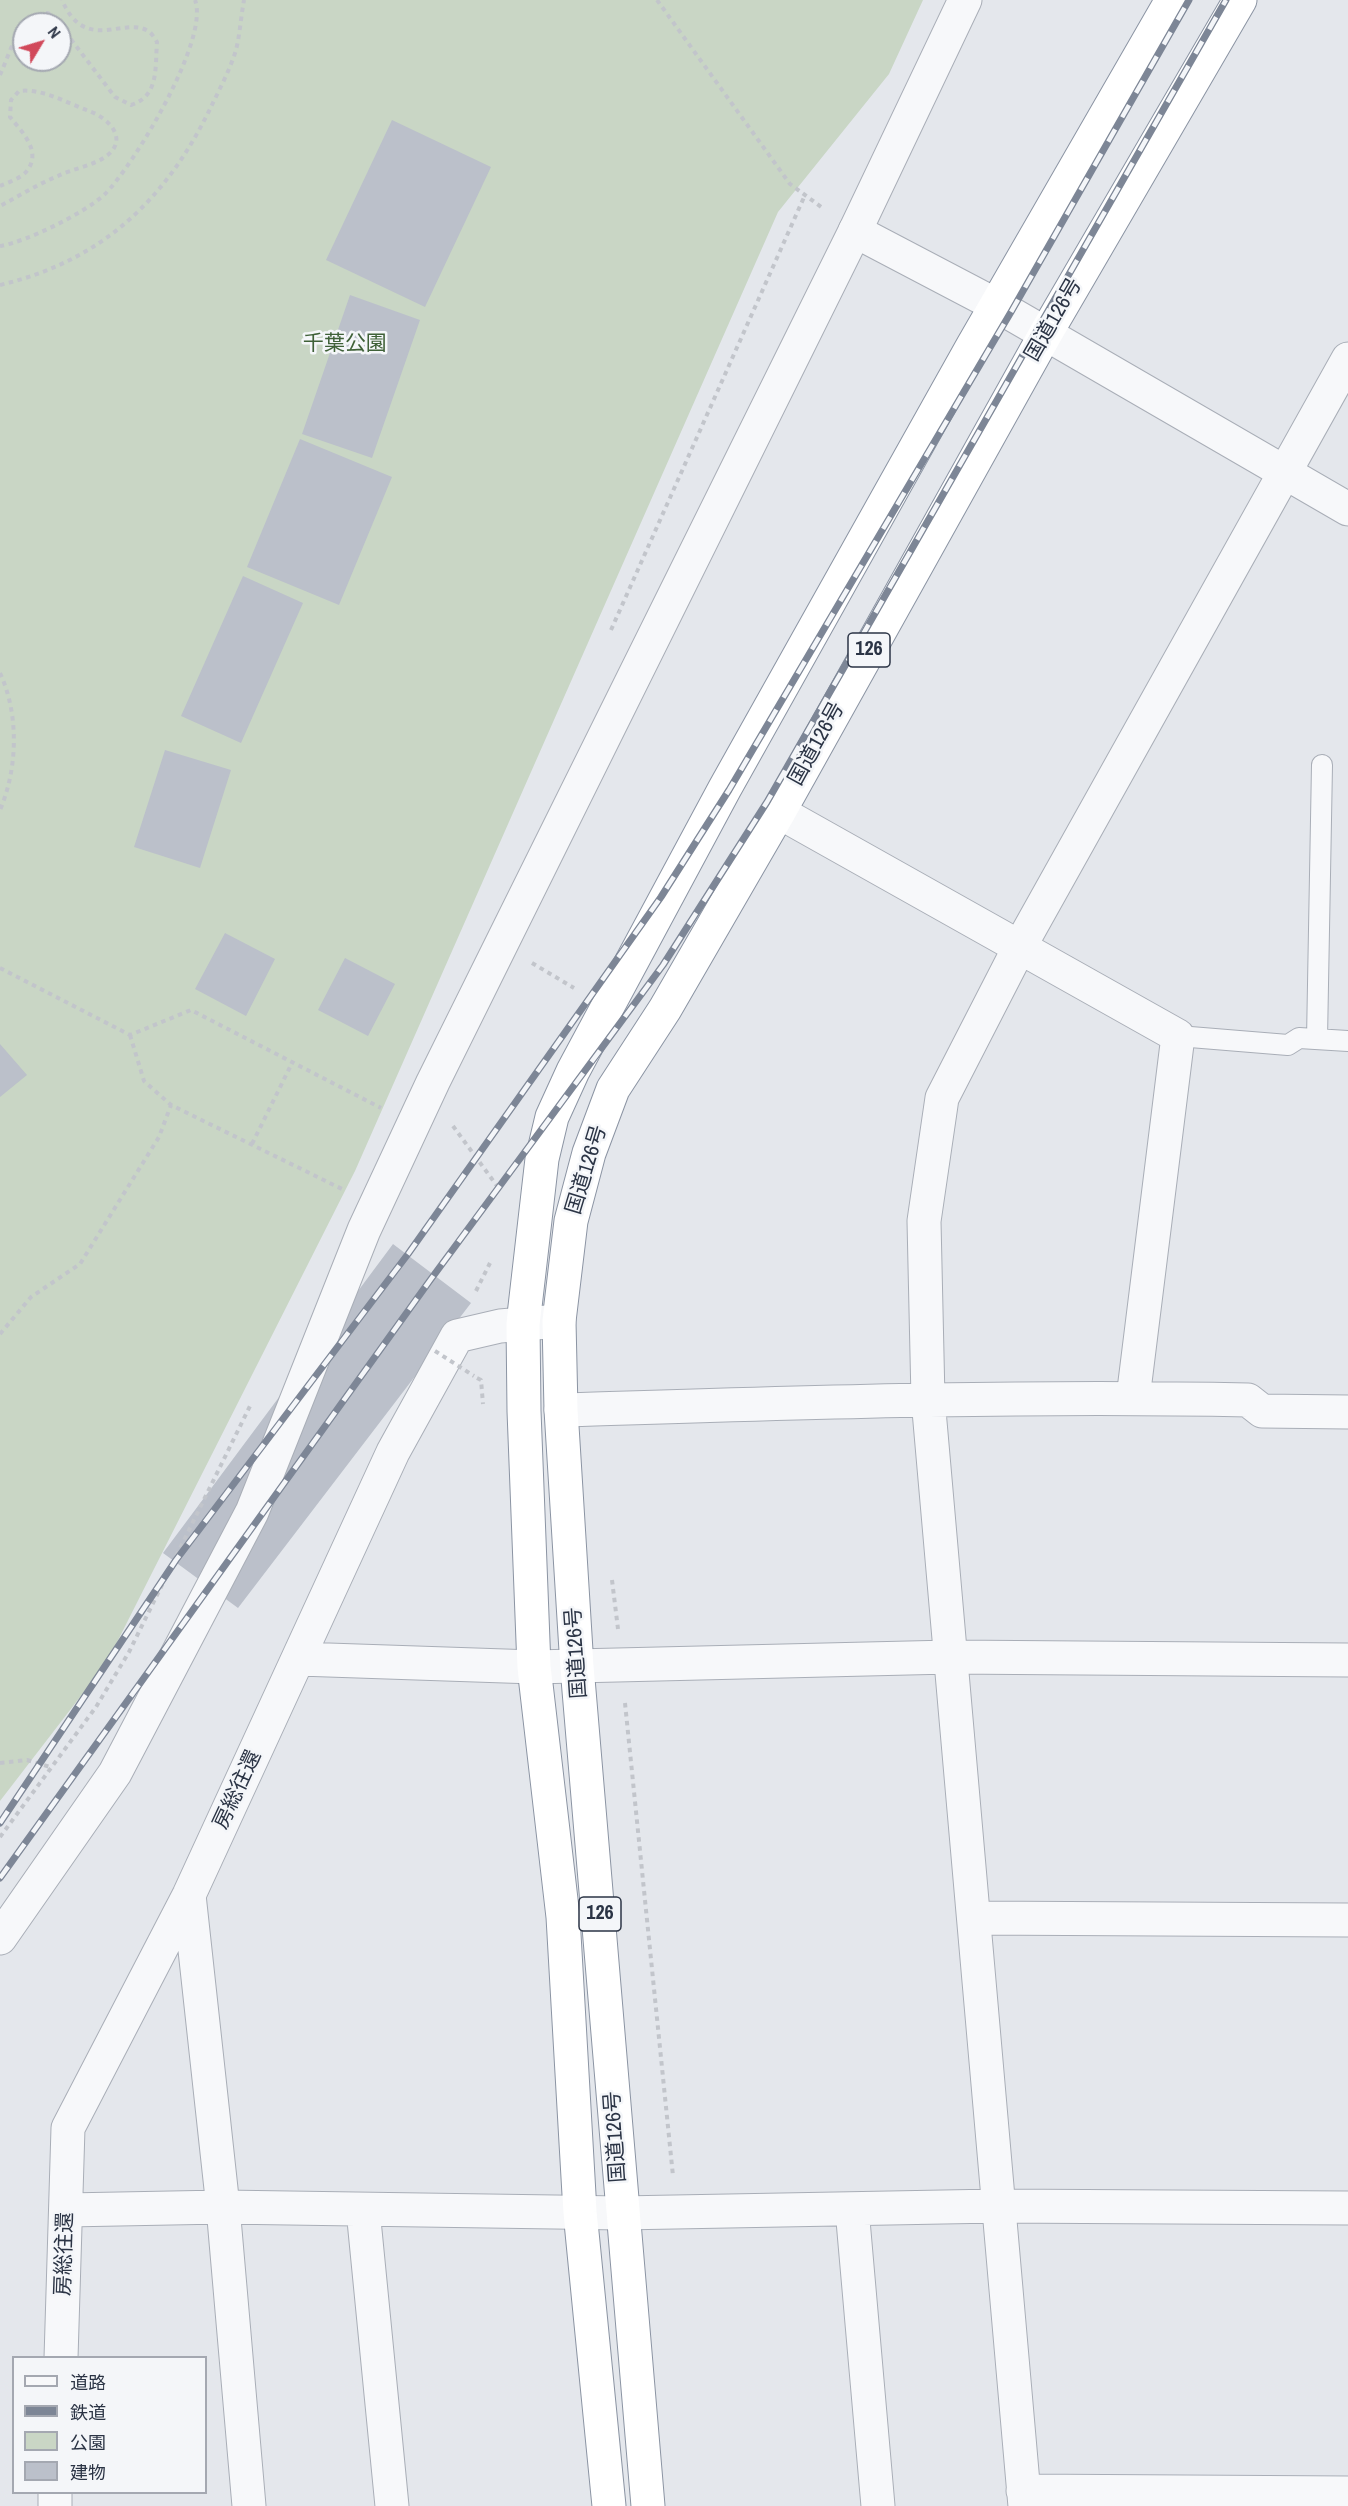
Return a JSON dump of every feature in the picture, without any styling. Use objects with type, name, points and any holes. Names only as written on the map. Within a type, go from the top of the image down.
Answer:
[{"type":"highway","name":"国道126号","points":[[609,2506],[580,2212],[563,1917],[534,1667],[523,1324],[542,1159],[552,1117],[573,1071],[725,788],[996,305],[1172,0]]},
{"type":"highway","name":"国道126号","points":[[648,2506],[621,2213],[600,1915],[577,1666],[561,1410],[559,1321],[571,1221],[589,1153],[613,1089],[665,1009],[779,812],[1046,333],[1240,0]]},
{"type":"street","points":[[0,1938],[115,1773],[252,1512],[364,1230],[433,1082],[855,231],[965,0]]},
{"type":"street","points":[[855,231],[1046,333],[1348,509]]},
{"type":"street","points":[[1348,359],[1283,471],[1019,948],[942,1098],[924,1221],[928,1400],[1024,2498],[1348,2493]]},
{"type":"street","points":[[779,812],[1178,1036],[1133,1398]]},
{"type":"street","name":"房総往還","points":[[61,2356],[68,2128],[189,1895],[393,1452],[457,1336],[523,1324],[559,1321]]},
{"type":"street","points":[[561,1410],[928,1400],[1133,1398],[1248,1400],[1262,1411],[1348,1412]]},
{"type":"street","points":[[299,1659],[534,1667],[950,1657],[1348,1660]]},
{"type":"street","points":[[189,1895],[223,2207],[249,2506]]},
{"type":"street","points":[[974,1918],[1348,1920]]},
{"type":"street","points":[[67,2210],[223,2207],[621,2213],[997,2206],[1348,2208]]},
{"type":"street","points":[[852,2209],[878,2506]]},
{"type":"street","points":[[363,2210],[392,2506]]},
{"type":"lane","points":[[1317,1039],[1322,765]]},
{"type":"lane","points":[[1178,1036],[1288,1045],[1299,1038],[1348,1041]]},
{"type":"path","points":[[0,246],[65,220],[88,208],[106,193],[145,137],[172,88],[195,29],[198,8],[195,0]]},
{"type":"path","points":[[0,285],[26,279],[100,244],[134,217],[167,181],[199,132],[221,86],[236,49],[244,0]]},
{"type":"path","points":[[657,0],[790,184],[855,231]]},
{"type":"path","points":[[72,14],[81,26],[106,32],[136,28],[149,32],[157,42],[156,60],[152,90],[144,101],[131,105],[116,97],[72,40]]},
{"type":"path","points":[[0,75],[12,49]]},
{"type":"path","points":[[0,186],[26,173],[32,158],[31,143],[10,117],[11,100],[19,91],[32,89],[100,115],[114,127],[117,137],[113,150],[104,158],[57,176],[0,206]]},
{"type":"path","points":[[0,673],[10,695],[13,762],[8,793],[0,810]]},
{"type":"path","points":[[526,973],[532,963],[575,987],[570,997]]},
{"type":"path","points":[[0,968],[130,1035],[144,1081],[171,1105],[351,1193]]},
{"type":"path","points":[[130,1035],[191,1010],[389,1112]]},
{"type":"path","points":[[252,1144],[292,1063]]},
{"type":"path","points":[[0,1334],[31,1297],[80,1264],[159,1137],[171,1105]]},
{"type":"path","points":[[447,1133],[451,1123],[504,1196],[506,1185]]},
{"type":"path","points":[[474,1295],[490,1264],[492,1252]]},
{"type":"path","points":[[435,1351],[474,1376]]},
{"type":"path","points":[[0,1837],[96,1707],[129,1652],[202,1508]]},
{"type":"path","points":[[625,1702],[674,2187]]},
{"type":"path","points":[[0,1762],[27,1760],[50,1767]]},
{"type":"green space","name":"千葉公園","points":[[0,0],[923,0],[889,74],[778,212],[355,1171],[107,1662],[0,1801]]},
{"type":"building","points":[[392,120],[491,167],[425,307],[326,260]]},
{"type":"building","points":[[350,295],[420,320],[372,458],[302,434]]},
{"type":"building","points":[[300,439],[392,477],[339,605],[247,567]]},
{"type":"building","points":[[243,576],[303,603],[241,743],[181,716]]},
{"type":"building","points":[[165,750],[231,770],[200,868],[134,847]]},
{"type":"building","points":[[225,933],[275,959],[246,1016],[195,989]]},
{"type":"building","points":[[345,958],[395,984],[368,1036],[318,1010]]},
{"type":"building","points":[[0,1044],[27,1075],[0,1097]]},
{"type":"building","points":[[393,1244],[471,1303],[238,1608],[163,1553]]},
{"type":"railway","points":[[0,1823],[176,1560],[408,1254],[661,897],[729,790],[1011,312],[1189,0]]},
{"type":"railway","points":[[0,1878],[431,1279],[663,965],[767,802],[1226,0]]}]
